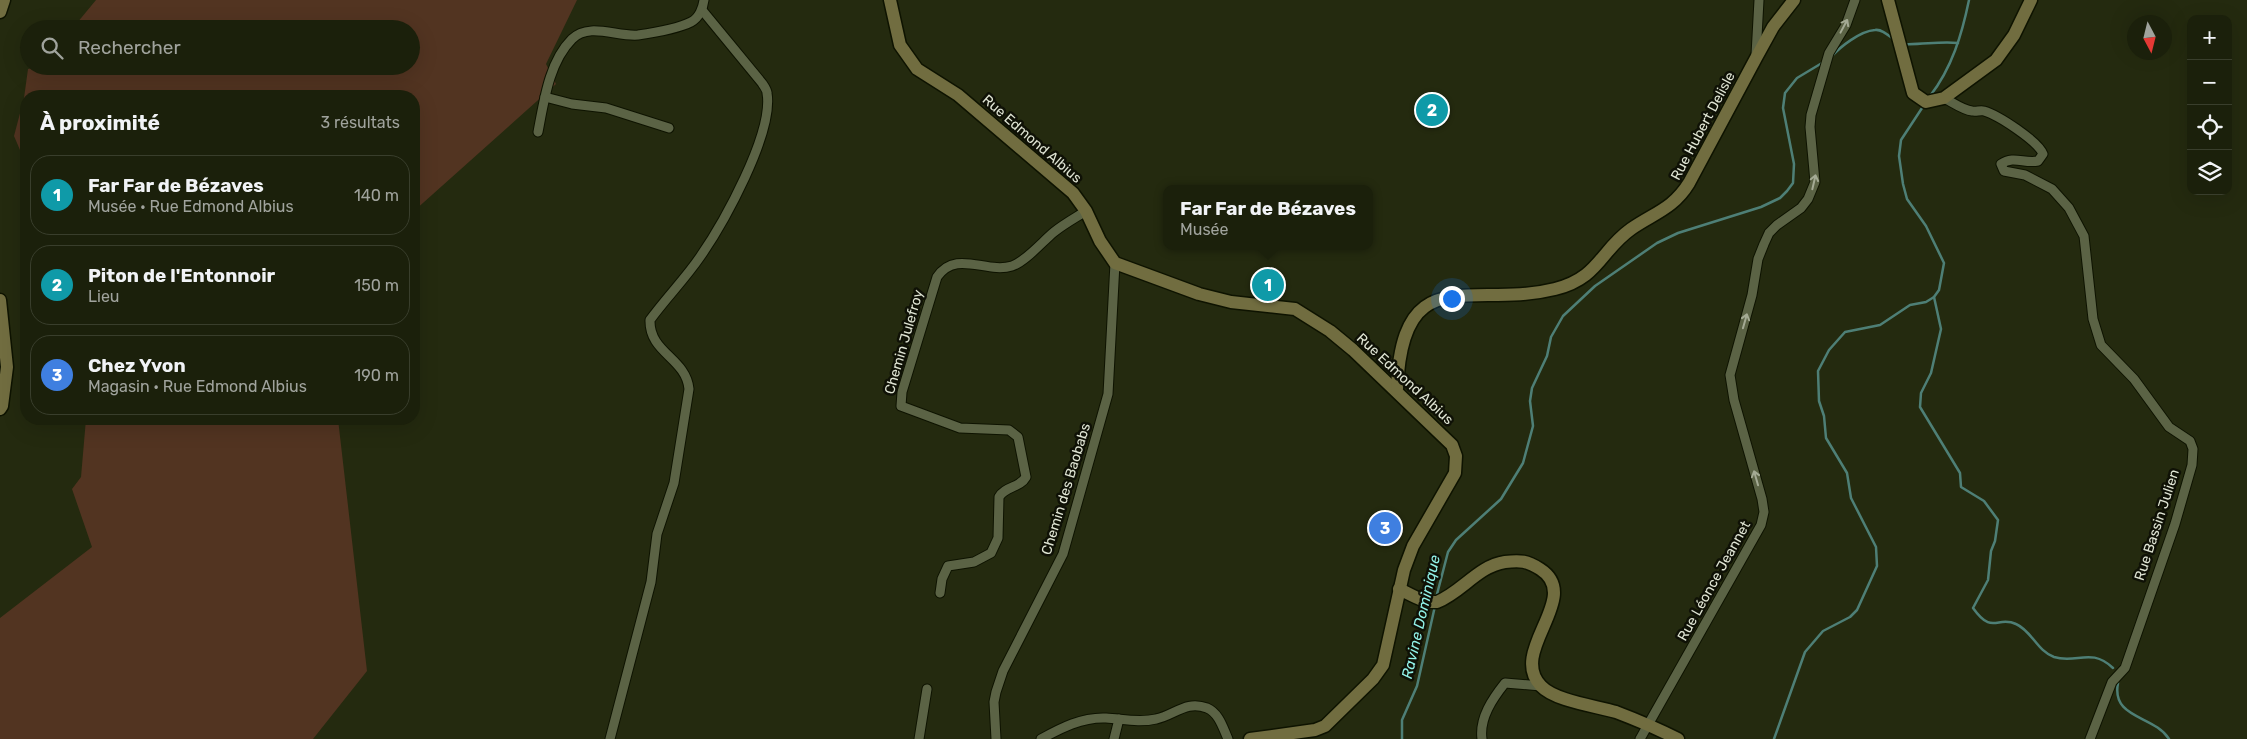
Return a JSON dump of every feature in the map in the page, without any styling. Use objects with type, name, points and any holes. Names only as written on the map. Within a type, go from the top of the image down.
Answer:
[{"type":"main road","points":[[0,12],[4,0]]},
{"type":"main road","name":"Rue Edmond Albius","points":[[890,0],[900,45],[917,69],[958,95],[1073,193],[1086,211],[1100,241],[1115,263],[1191,291],[1231,302],[1295,309],[1330,331],[1397,389],[1452,445],[1457,464],[1451,482],[1413,546],[1404,591],[1382,665],[1373,679],[1325,726],[1315,730],[1250,739]]},
{"type":"main road","name":"Rue Hubert Delisle","points":[[1397,389],[1403,340],[1410,324],[1430,303],[1461,295],[1530,294],[1557,289],[1579,280],[1592,272],[1617,241],[1630,230],[1672,206],[1689,183],[1773,28],[1794,0]]},
{"type":"main road","points":[[1888,0],[1913,93],[1920,100],[1939,99],[1996,60],[2014,34],[2031,0]]},
{"type":"main road","points":[[0,300],[7,367],[2,406],[0,408]]},
{"type":"main road","points":[[1404,591],[1430,602],[1444,599],[1479,572],[1502,562],[1526,560],[1546,573],[1554,586],[1554,602],[1533,656],[1534,674],[1541,686],[1553,694],[1650,725],[1678,739]]},
{"type":"street","points":[[1756,58],[1759,0]]},
{"type":"street","name":"Rue Léonce Jeannet","points":[[1640,739],[1650,725],[1761,525],[1764,512],[1762,499],[1734,400],[1730,375],[1752,295],[1758,259],[1764,244],[1769,233],[1777,225],[1801,208],[1808,199],[1815,182],[1810,128],[1811,115],[1829,53],[1846,25],[1855,0]]},
{"type":"street","points":[[538,132],[545,97],[559,55],[572,38],[583,31],[637,35],[692,22],[703,5],[762,83],[767,93],[765,121],[758,146],[720,227],[699,259],[650,320],[650,330],[654,341],[688,378],[689,390],[674,483],[657,534],[651,582],[610,739]]},
{"type":"street","points":[[545,97],[572,104],[606,108],[669,128]]},
{"type":"street","name":"Rue Bassin Julien","points":[[1939,99],[1971,111],[1983,111],[2030,138],[2041,149],[2043,154],[2038,161],[2031,163],[2013,159],[2001,164],[2004,171],[2025,175],[2052,189],[2069,208],[2084,236],[2093,319],[2101,345],[2134,379],[2170,427],[2190,441],[2193,449],[2192,465],[2175,524],[2124,668],[2112,682],[2090,739]]},
{"type":"street","name":"Chemin Julefroy","points":[[940,593],[942,579],[948,566],[974,562],[991,554],[998,538],[999,497],[1002,492],[1023,482],[1026,477],[1018,437],[1009,430],[960,428],[901,406],[902,392],[918,336],[938,277],[943,268],[958,262],[991,266],[1011,266],[1055,231],[1086,211]]},
{"type":"street","name":"Chemin des Baobabs","points":[[996,739],[994,702],[996,692],[1003,671],[1063,554],[1108,394],[1115,263]]},
{"type":"street","points":[[1482,739],[1483,723],[1491,701],[1505,683],[1541,686]]},
{"type":"street","points":[[919,739],[926,689]]},
{"type":"street","points":[[1041,739],[1061,728],[1082,720],[1105,718],[1136,721],[1158,719],[1182,707],[1198,706],[1209,709],[1216,715],[1228,739]]},
{"type":"street","points":[[1114,739],[1119,719]]},
{"type":"shaded area","points":[[96,0],[577,0],[546,64],[556,84],[420,206],[420,90],[25,90],[27,75],[420,75],[420,20],[79,20]]},
{"type":"shaded area","points":[[20,113],[20,150],[14,136]]},
{"type":"shaded area","points":[[85,425],[339,425],[367,671],[313,739],[0,739],[0,618],[92,547],[72,489],[81,477]]},
{"type":"waterway","points":[[1930,96],[1944,74],[1955,50],[1969,0]]},
{"type":"waterway","name":"Ravine Dominique","points":[[1831,57],[1851,40],[1869,31],[1879,30],[1892,38]]},
{"type":"waterway","name":"Ravine Dominique","points":[[1903,44],[1958,43]]},
{"type":"waterway","name":"Ravine Dominique","points":[[1436,598],[1448,552],[1456,540],[1501,499],[1523,463],[1533,426],[1530,401],[1532,388],[1547,356],[1551,337],[1563,316],[1595,286],[1657,243],[1678,233],[1761,207],[1780,198],[1793,183],[1794,164],[1783,108],[1785,93],[1797,78],[1822,63]]},
{"type":"waterway","points":[[1774,739],[1805,652],[1823,631],[1850,617],[1857,610],[1877,566],[1876,547],[1851,498],[1847,473],[1826,438],[1824,416],[1819,401],[1818,371],[1829,350],[1845,332],[1880,325],[1910,305],[1926,302],[1934,297],[1939,290],[1944,263],[1926,226],[1907,199],[1899,156],[1901,140],[1924,105]]},
{"type":"waterway","points":[[1934,297],[1941,329],[1931,373],[1921,393],[1920,407],[1960,473],[1961,487],[1984,501],[1998,520],[1995,541],[1991,551],[1988,580],[1973,608],[1985,621],[1990,623],[2010,622],[2022,627],[2043,650],[2054,657],[2062,659],[2098,658],[2113,668]]},
{"type":"waterway","name":"Ravine Dominique","points":[[1402,739],[1402,720],[1417,686],[1435,606]]},
{"type":"waterway","points":[[2118,683],[2118,695],[2121,704],[2135,716],[2154,725],[2169,739]]},
{"type":"place","name":"Piton de l'Entonnoir","points":[[1432,110]]},
{"type":"place","name":"Far Far de Bézaves","points":[[1268,285]]},
{"type":"place","name":"Chez Yvon","points":[[1385,528]]}]
